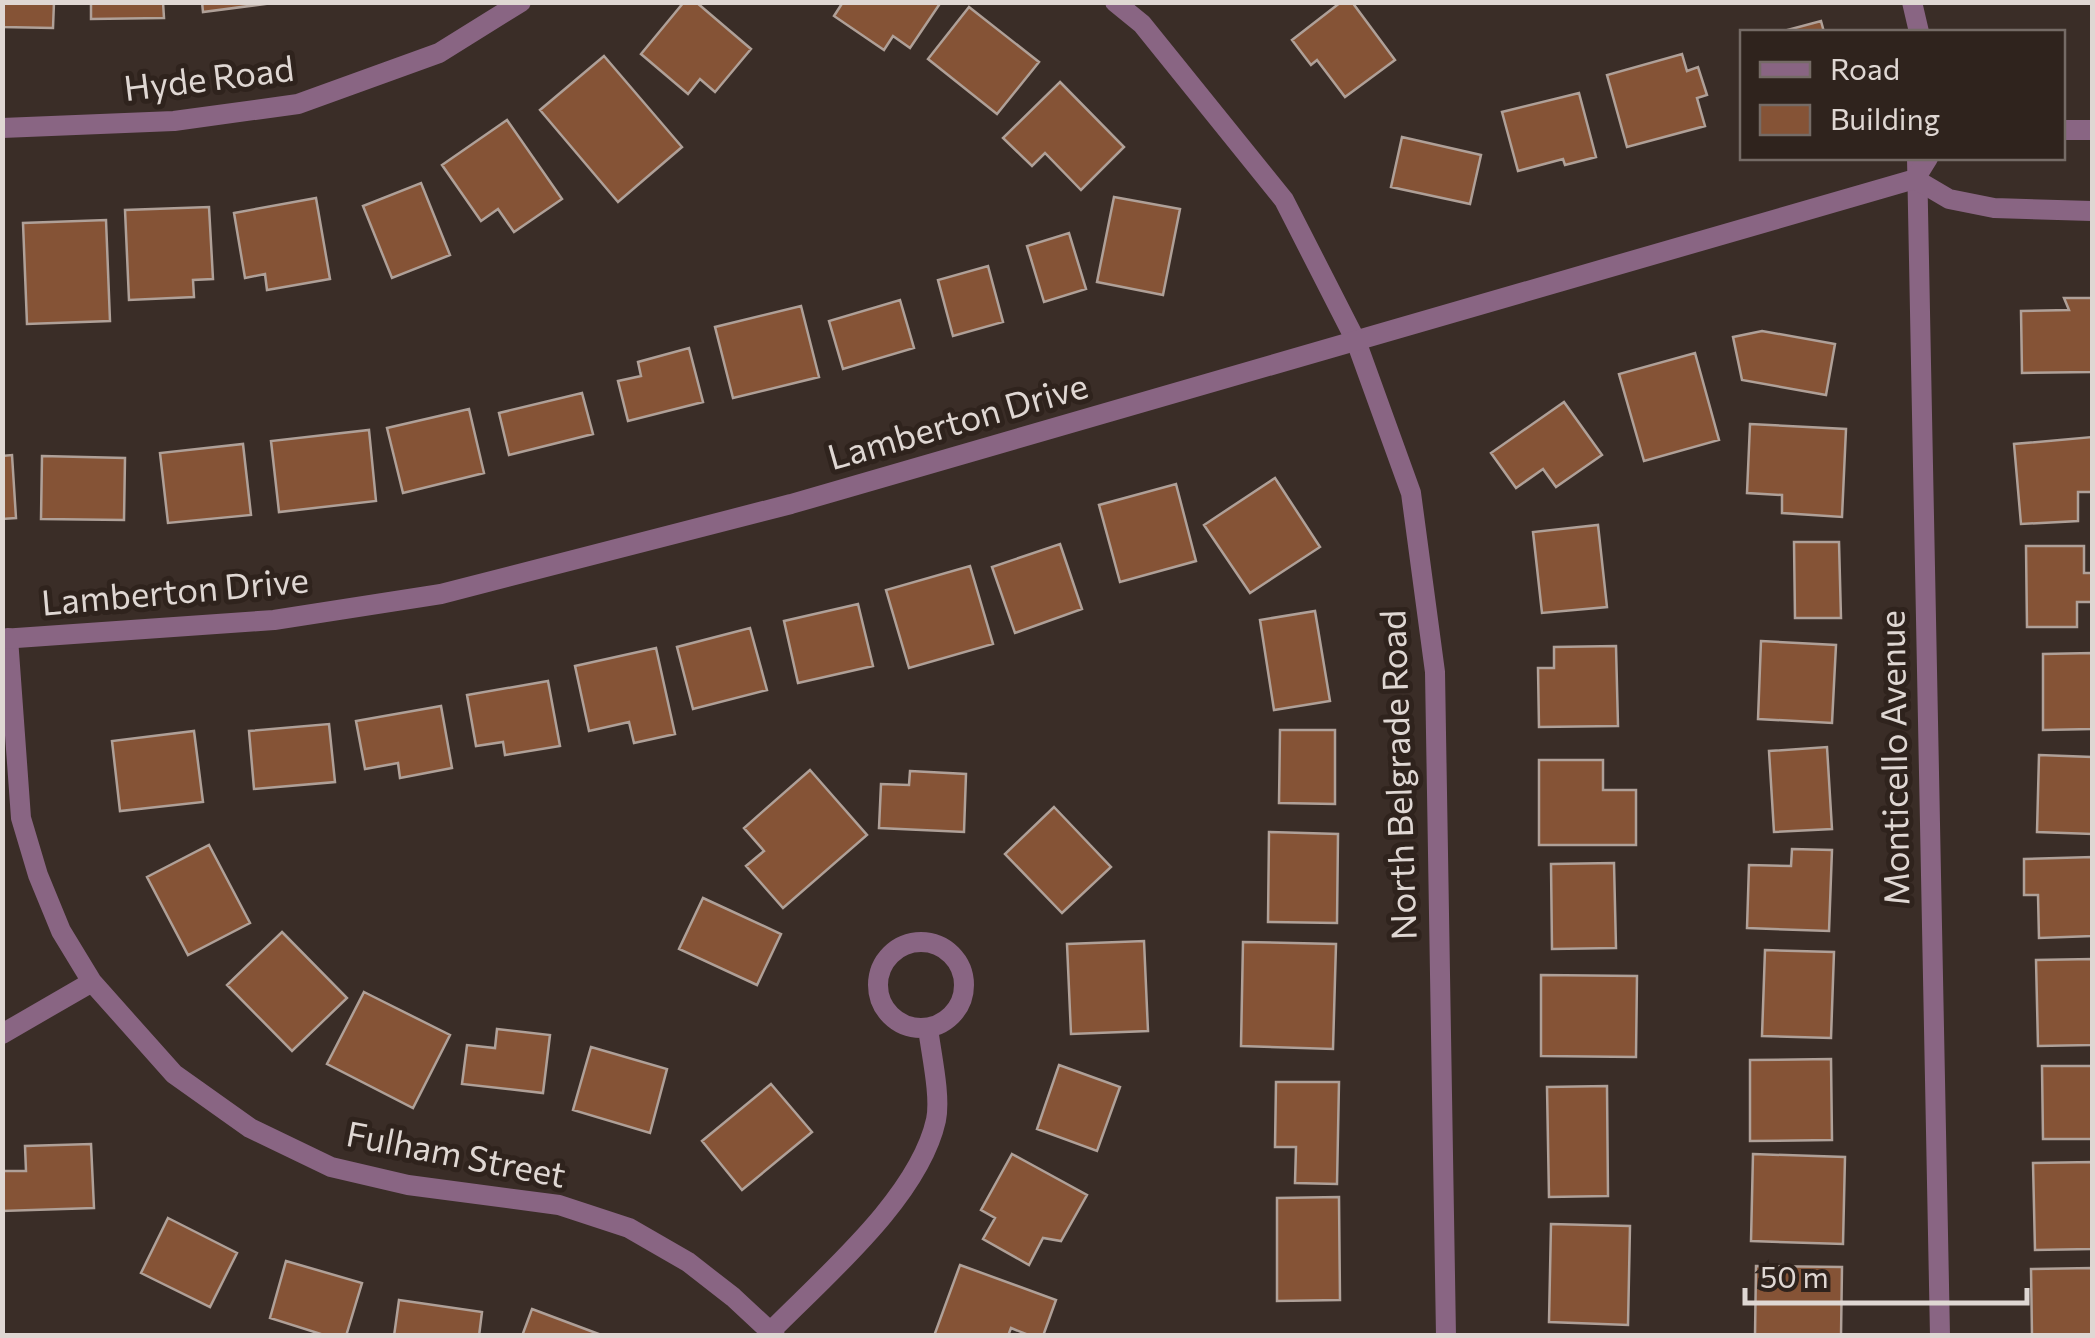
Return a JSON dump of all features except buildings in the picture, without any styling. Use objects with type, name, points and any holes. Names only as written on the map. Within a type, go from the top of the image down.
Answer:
[{"type":"street","name":"Hyde Road","points":[[2,128],[174,121],[298,104],[438,54],[521,2]]},
{"type":"street","name":"North Belgrade Road","points":[[1115,2],[1142,24],[1284,200],[1356,342],[1411,493],[1435,672],[1446,1336]]},
{"type":"street","points":[[1912,2],[1919,30]]},
{"type":"street","points":[[2065,130],[2092,130]]},
{"type":"street","name":"Monticello Avenue","points":[[1916,160],[1940,1336]]},
{"type":"street","points":[[1927,160],[1915,180],[1949,199],[1994,208],[2092,212]]},
{"type":"street","name":"Lamberton Drive","points":[[5,638],[274,620],[441,594],[791,504],[1915,180]]},
{"type":"street","name":"Fulham Street","points":[[5,638],[22,818],[38,875],[62,932],[92,982],[174,1074],[250,1128],[330,1166],[408,1186],[559,1205],[629,1228],[688,1262],[773,1333]]},
{"type":"street","points":[[914,941],[931,942],[946,949],[958,962],[964,977],[964,994],[957,1010],[944,1022],[928,1028],[911,1027],[896,1020],[884,1008],[878,992],[878,975],[886,959],[898,947],[914,941]]},
{"type":"street","points":[[2,1034],[92,982]]},
{"type":"street","points":[[773,1333],[868,1233],[924,1160],[937,1116],[928,1028]]}]
